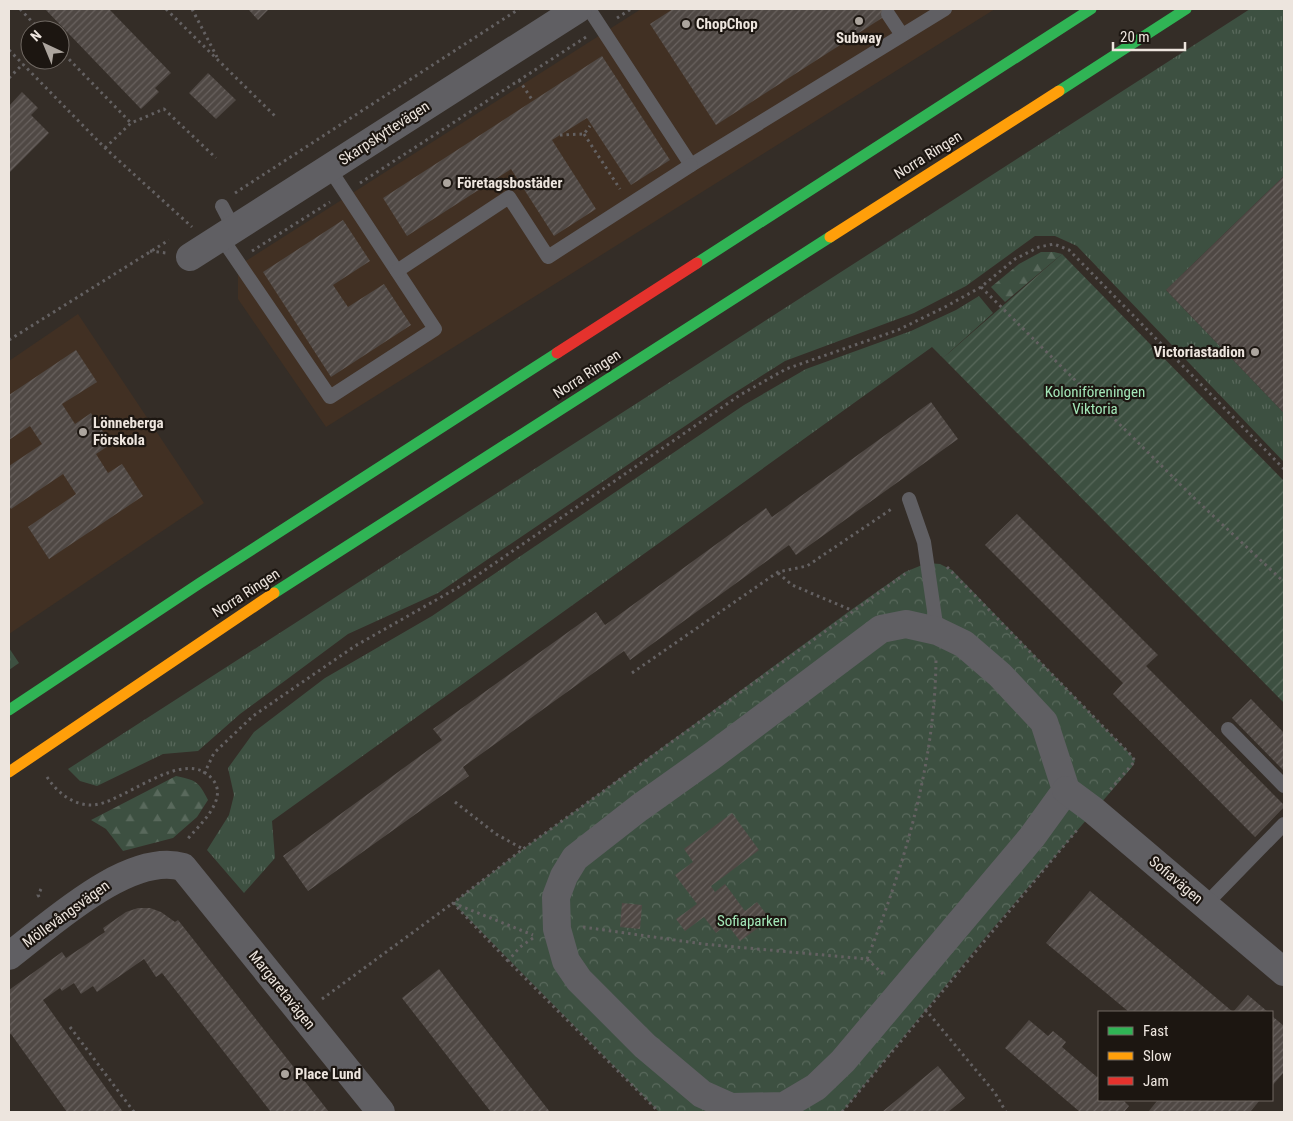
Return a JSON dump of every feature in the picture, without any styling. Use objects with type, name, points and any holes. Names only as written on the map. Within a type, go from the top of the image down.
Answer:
[{"type":"main road","points":[[9,710],[200,583],[1091,9]]},
{"type":"main road","name":"Norra Ringen","points":[[9,772],[232,620],[1186,9]]},
{"type":"street","name":"Skarpskyttevägen","points":[[183,242],[225,224],[329,168],[578,9]]},
{"type":"street","points":[[906,624],[937,631],[964,644],[1000,675],[1044,722],[1066,790],[1032,837],[843,1061],[816,1087],[784,1106],[731,1107],[702,1094],[645,1046],[579,980],[566,961],[557,930],[556,897],[564,876],[575,858],[639,808],[712,756],[881,629],[906,624]]},
{"type":"street","name":"Sofiavägen","points":[[1066,790],[1284,972]]},
{"type":"street","name":"Möllevångsvägen","points":[[9,956],[112,880],[151,866],[171,863],[183,867]]},
{"type":"street","name":"Margaretavägen","points":[[183,867],[381,1112]]},
{"type":"lane","points":[[589,9],[691,166]]},
{"type":"lane","points":[[397,271],[509,196],[548,256],[945,9]]},
{"type":"lane","points":[[888,14],[902,35]]},
{"type":"lane","points":[[225,224],[330,397],[435,329],[329,168]]},
{"type":"lane","points":[[909,499],[924,542],[937,631]]},
{"type":"lane","points":[[1228,729],[1284,786]]},
{"type":"lane","points":[[1205,905],[1284,824]]},
{"type":"path","points":[[20,9],[30,20]]},
{"type":"path","points":[[166,9],[277,118]]},
{"type":"path","points":[[192,9],[218,61]]},
{"type":"path","points":[[29,70],[105,148],[192,227],[225,224],[235,193],[519,9]]},
{"type":"path","points":[[9,50],[20,61]]},
{"type":"path","points":[[70,60],[130,123]]},
{"type":"path","points":[[9,78],[20,67]]},
{"type":"path","points":[[519,80],[533,101]]},
{"type":"path","points":[[105,148],[130,123],[164,109],[216,158]]},
{"type":"path","points":[[584,134],[590,126]]},
{"type":"path","points":[[560,135],[584,134]]},
{"type":"path","points":[[584,134],[630,204]]},
{"type":"path","points":[[9,340],[183,242],[192,227]]},
{"type":"path","points":[[204,774],[214,752],[253,716],[355,646],[466,583],[740,395],[786,368],[898,330],[981,287],[1015,259],[1038,247],[1054,244],[1069,250],[1284,470]]},
{"type":"path","points":[[981,287],[1193,497],[1284,582]]},
{"type":"path","points":[[632,673],[778,572],[807,566],[881,513],[909,499]]},
{"type":"path","points":[[659,1112],[508,961],[453,903],[523,849],[851,610],[905,572],[927,563]]},
{"type":"path","points":[[778,572],[792,586],[851,610]]},
{"type":"path","points":[[867,959],[888,904],[925,769],[936,680],[937,631]]},
{"type":"path","points":[[91,805],[170,771],[192,769],[213,780],[217,792],[215,805],[182,847],[183,867]]},
{"type":"path","points":[[455,802],[489,830],[523,849]]},
{"type":"path","points":[[508,961],[520,947],[536,937]]},
{"type":"path","points":[[920,1005],[948,1034],[996,1093],[1006,1112]]},
{"type":"path","points":[[70,1027],[134,1112]]},
{"type":"shaded area","points":[[641,9],[995,9],[326,427],[238,299],[238,266]]},
{"type":"shaded area","name":"Lönneberga Förskola","points":[[78,314],[204,503],[9,634],[9,361]]},
{"type":"green space","points":[[1250,9],[1284,9],[1284,176],[1166,290],[1284,413],[1284,462],[1077,246],[1055,236],[1035,236],[966,286],[914,313],[785,361],[728,397],[438,593],[348,634],[240,714],[198,751],[163,754],[97,786],[80,781],[68,769]]},
{"type":"green space","points":[[1041,252],[1062,254],[1005,302],[991,287],[1019,264]]},
{"type":"green space","name":"Koloniföreningen Viktoria","points":[[1062,254],[1284,481],[1284,703],[943,358]]},
{"type":"green space","points":[[979,296],[993,313],[943,358],[932,347],[272,821],[275,858],[244,893],[207,850],[229,815],[234,795],[228,768],[254,732],[325,678],[432,616],[744,405],[806,369],[911,331],[956,310]]},
{"type":"green space","name":"Sofiaparken","points":[[927,563],[940,564],[952,570],[1135,761],[1132,767],[988,934],[842,1112],[659,1112],[453,903],[523,849],[851,610],[905,572]]},
{"type":"green space","points":[[9,648],[19,663],[9,670]]},
{"type":"green space","points":[[176,776],[196,783],[208,800],[197,817],[173,838],[123,851],[106,829],[91,820]]},
{"type":"building","points":[[45,9],[109,9],[171,73],[155,88],[159,92],[141,109],[70,35],[70,20],[56,20]]},
{"type":"building","points":[[248,9],[269,9],[258,20]]},
{"type":"building","points":[[673,9],[896,9],[716,125],[650,24]]},
{"type":"building","name":"Företagsbostäder","points":[[602,56],[670,160],[631,185],[587,118],[552,140],[596,209],[554,236],[511,169],[407,236],[383,198]]},
{"type":"building","points":[[208,73],[236,100],[216,119],[189,93]]},
{"type":"building","points":[[22,92],[38,108],[31,115],[49,133],[9,173],[9,106]]},
{"type":"building","name":"Victoriastadion","points":[[1284,176],[1284,413],[1166,290]]},
{"type":"building","points":[[343,220],[370,261],[333,285],[348,307],[384,284],[411,325],[331,377],[263,272]]},
{"type":"building","points":[[76,350],[97,382],[62,404],[75,424],[91,413],[111,444],[96,454],[108,473],[122,464],[143,496],[49,559],[28,527],[76,494],[63,474],[11,509],[9,506],[9,466],[42,444],[30,426],[9,440],[9,395]]},
{"type":"building","points":[[931,402],[958,439],[796,555],[789,545],[630,660],[624,651],[463,767],[469,776],[308,891],[283,856],[442,740],[433,729],[596,612],[605,625],[766,508],[772,517]]},
{"type":"building","points":[[1017,514],[1158,655],[1146,666],[1284,805],[1255,837],[1113,694],[1123,683],[985,545]]},
{"type":"building","points":[[1251,699],[1284,733],[1284,771],[1232,718]]},
{"type":"building","points":[[732,813],[759,850],[711,886],[715,892],[725,884],[745,911],[757,902],[770,919],[740,941],[727,924],[716,933],[704,917],[685,931],[676,919],[697,904],[675,875],[693,862],[684,849]]},
{"type":"building","points":[[1090,891],[1232,1011],[1128,1011],[1046,943]]},
{"type":"building","points":[[622,903],[642,905],[640,929],[620,927]]},
{"type":"building","points":[[138,908],[150,908],[161,912],[175,922],[178,920],[329,1112],[271,1112],[162,973],[156,977],[144,959],[97,992],[93,986],[81,994],[74,983],[62,991],[60,988],[43,1000],[123,1112],[67,1112],[11,1034],[9,1035],[9,990],[62,952],[66,958],[105,932],[103,928],[126,912]]},
{"type":"building","points":[[439,969],[550,1112],[491,1112],[402,998]]},
{"type":"building","points":[[1248,995],[1267,1011],[1234,1011]]},
{"type":"building","points":[[1273,1017],[1284,1026],[1284,1072],[1273,1085]]},
{"type":"building","points":[[1029,1020],[1048,1036],[1053,1031],[1066,1042],[1062,1047],[1098,1076],[1098,1101],[1124,1101],[1129,1106],[1124,1112],[1080,1112],[1005,1048]]},
{"type":"building","points":[[938,1066],[965,1098],[948,1112],[882,1112]]},
{"type":"building","points":[[1157,1101],[1259,1101],[1250,1112],[1148,1112]]},
{"type":"traffic: fast","points":[[697,263],[1091,9]]},
{"type":"traffic: fast","points":[[1059,91],[1186,9]]},
{"type":"traffic: fast","points":[[274,593],[830,237]]},
{"type":"traffic: fast","points":[[9,710],[200,583],[557,353]]},
{"type":"traffic: slow","points":[[830,237],[1059,91]]},
{"type":"traffic: slow","points":[[9,772],[274,593]]},
{"type":"traffic: jam","points":[[557,353],[697,263]]},
{"type":"place","name":"Subway","points":[[859,21]]},
{"type":"place","name":"ChopChop","points":[[686,24]]},
{"type":"place","name":"Företagsbostäder","points":[[447,183]]},
{"type":"place","name":"Victoriastadion","points":[[1255,352]]},
{"type":"place","name":"Lönneberga Förskola","points":[[83,432]]},
{"type":"place","name":"Place Lund","points":[[285,1074]]}]
